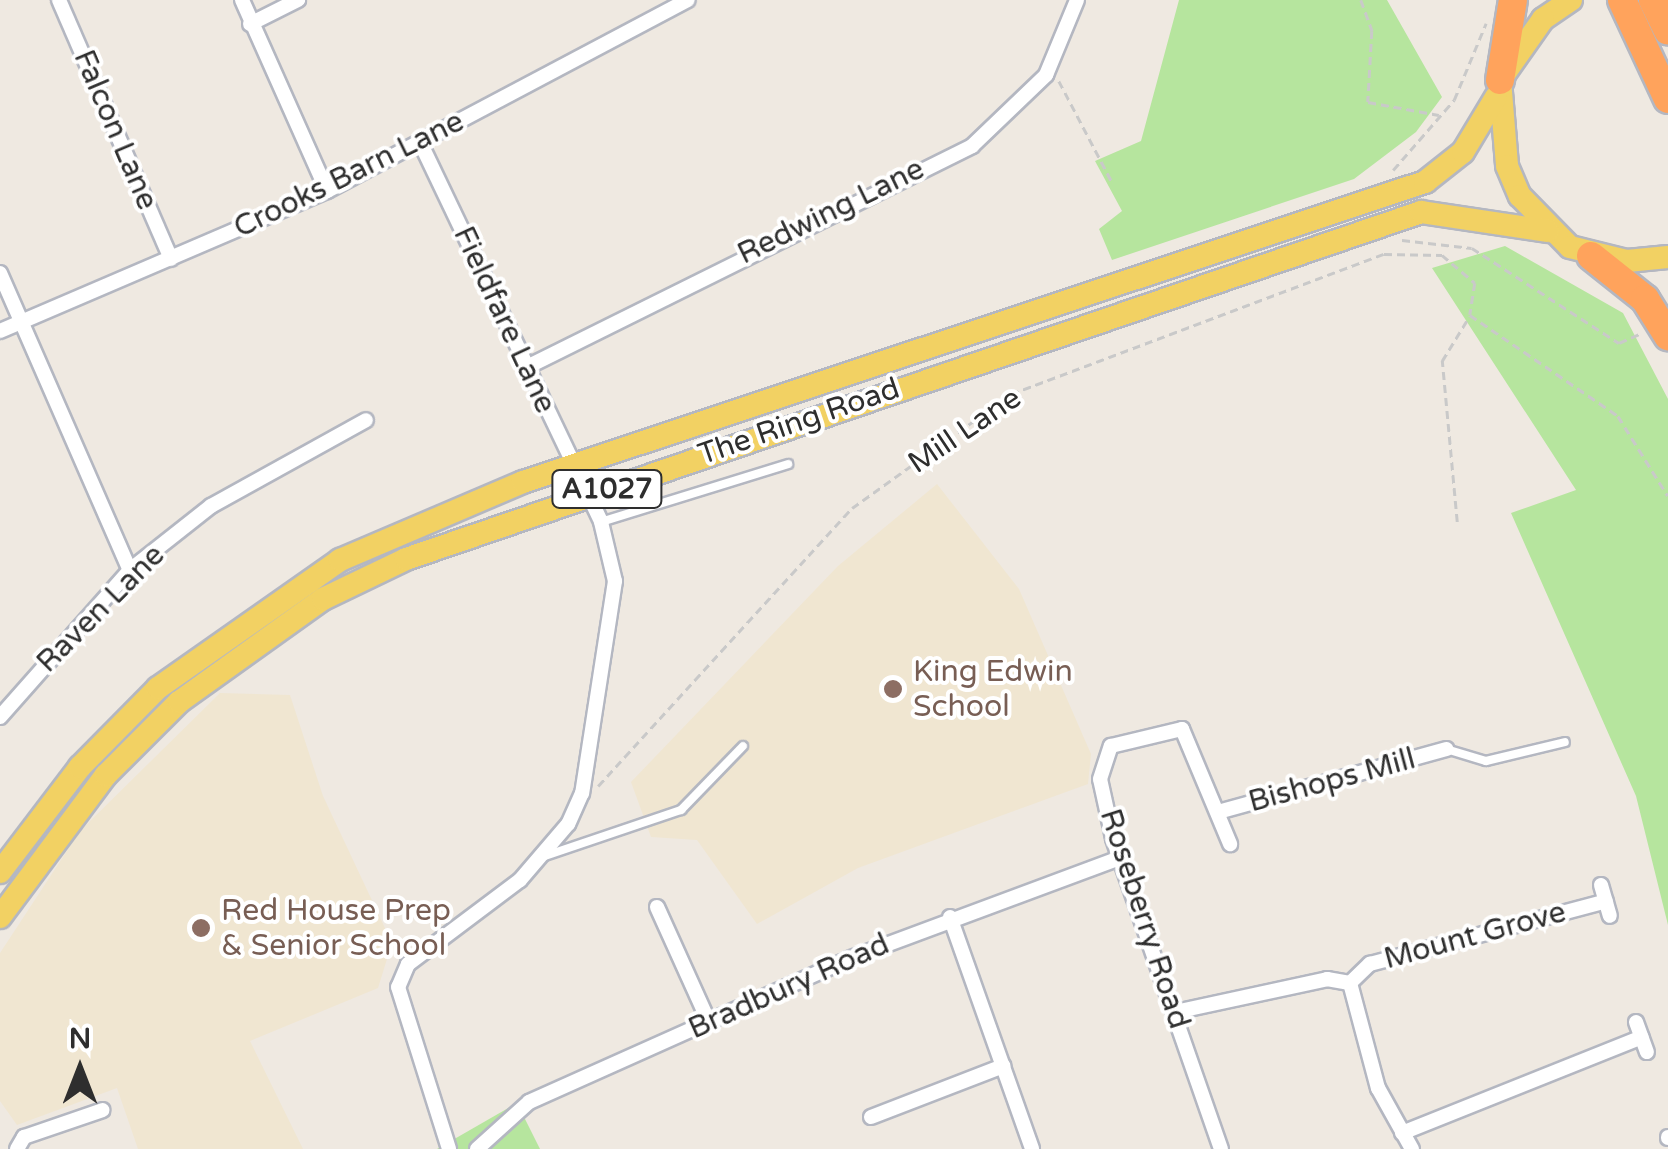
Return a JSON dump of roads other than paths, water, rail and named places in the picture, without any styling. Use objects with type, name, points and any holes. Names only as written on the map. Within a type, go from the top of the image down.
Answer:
[{"type":"highway","points":[[1498,88],[1512,0]]},
{"type":"highway","points":[[1622,0],[1668,99]]},
{"type":"highway","points":[[1654,0],[1668,31]]},
{"type":"highway","points":[[1591,256],[1645,299],[1668,336]]},
{"type":"main road","name":"A1027","points":[[1569,1],[1542,19],[1498,88],[1507,166],[1548,232],[1591,256],[1666,258]]},
{"type":"main road","name":"The Ring Road","points":[[0,872],[124,720],[254,613],[401,530],[572,465],[1425,182],[1462,152],[1498,88]]},
{"type":"main road","name":"The Ring Road","points":[[0,917],[106,775],[241,652],[406,559],[1420,212],[1548,232]]},
{"type":"street","name":"Falcon Lane","points":[[59,0],[170,259]]},
{"type":"street","points":[[242,0],[327,191]]},
{"type":"street","points":[[250,24],[298,0]]},
{"type":"street","name":"Crooks Barn Lane","points":[[0,331],[327,191],[688,0]]},
{"type":"street","name":"Redwing Lane","points":[[527,367],[889,180],[972,146],[1051,66],[1077,0]]},
{"type":"street","name":"Fieldfare Lane","points":[[421,144],[601,522]]},
{"type":"street","points":[[0,273],[130,570]]},
{"type":"street","name":"Raven Lane","points":[[0,717],[130,570],[210,506],[366,420]]},
{"type":"street","points":[[449,1149],[398,987],[408,964],[545,856],[582,793],[616,581],[601,522]]},
{"type":"street","points":[[0,686],[15,696]]},
{"type":"street","name":"Bishops Mill","points":[[1167,727],[1192,742],[1230,844]]},
{"type":"street","name":"Roseberry Road","points":[[1167,727],[1111,746],[1100,761],[1119,858],[1220,1149]]},
{"type":"street","name":"Bishops Mill","points":[[1218,812],[1446,749]]},
{"type":"street","name":"Bradbury Road","points":[[476,1149],[529,1102],[950,918],[1119,858]]},
{"type":"street","name":"Mount Grove","points":[[1601,884],[1610,916]]},
{"type":"street","name":"Mount Grove","points":[[1175,1012],[1327,979],[1350,983],[1370,964],[1606,900]]},
{"type":"street","points":[[657,907],[709,1022]]},
{"type":"street","points":[[950,918],[1032,1149]]},
{"type":"street","points":[[1350,983],[1378,1088],[1412,1149]]},
{"type":"street","points":[[1402,1132],[1644,1045],[1636,1022]]},
{"type":"street","points":[[870,1117],[1003,1066]]},
{"type":"street","points":[[18,1149],[24,1136],[103,1110]]},
{"type":"lane","points":[[601,522],[788,464]]},
{"type":"lane","points":[[1446,749],[1486,761],[1565,742]]},
{"type":"lane","points":[[545,856],[681,810],[743,746]]},
{"type":"place","name":"King Edwin School","points":[[893,689]]},
{"type":"place","name":"Red House Prep & Senior School","points":[[201,928]]}]
